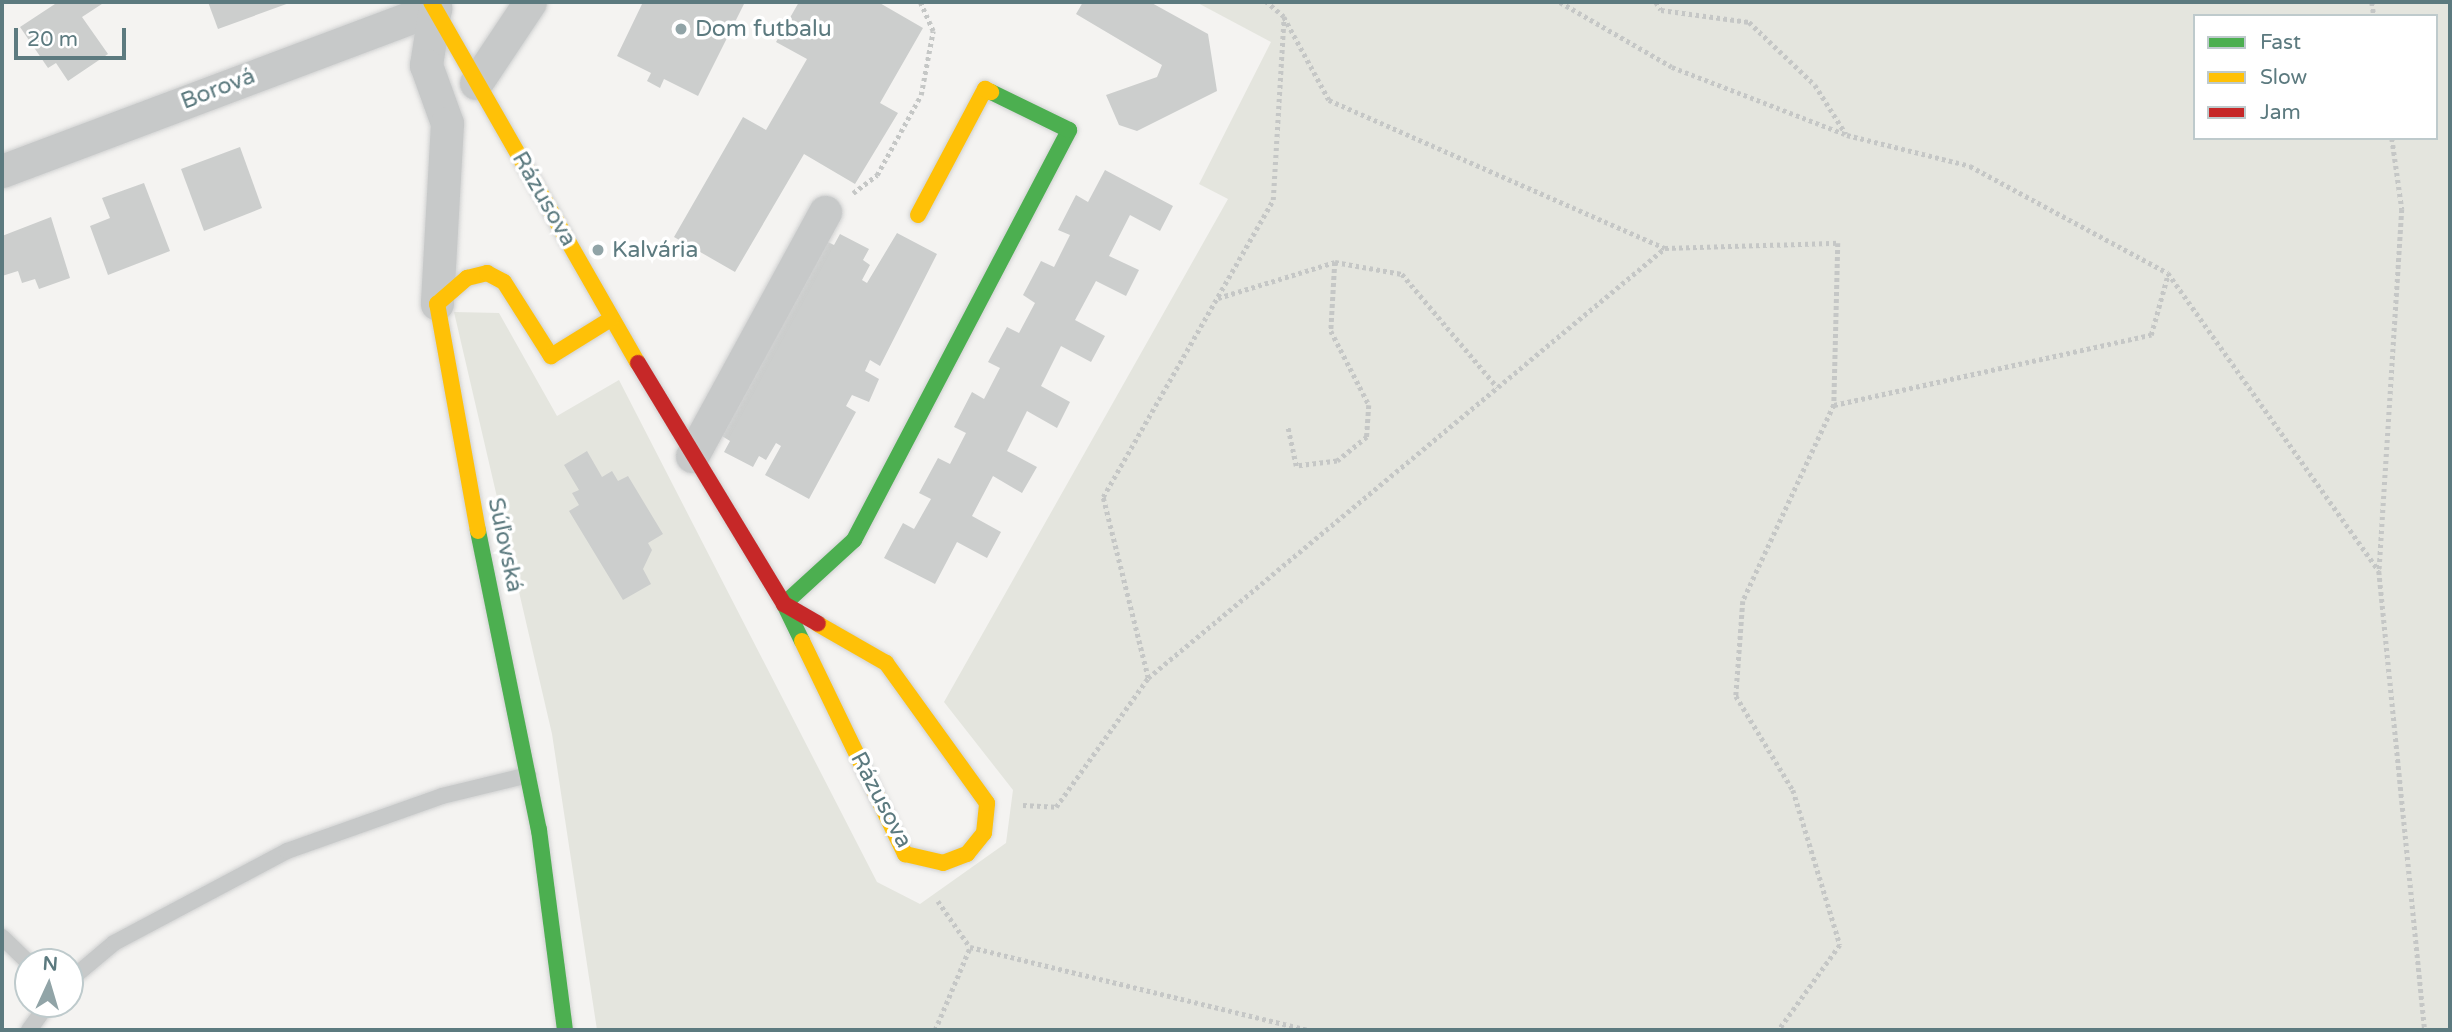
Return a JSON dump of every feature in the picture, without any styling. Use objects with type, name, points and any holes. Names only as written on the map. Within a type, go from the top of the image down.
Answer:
[{"type":"street","points":[[476,83],[530,2]]},
{"type":"street","points":[[433,5],[426,65],[447,123],[437,304]]},
{"type":"street","name":"Rázusova","points":[[433,5],[611,318],[692,456],[784,604],[905,854],[943,863],[967,854],[984,833],[987,803],[886,663],[784,604]]},
{"type":"street","name":"Borová","points":[[2,171],[433,5]]},
{"type":"street","points":[[784,604],[854,540],[1069,130],[985,89],[918,215]]},
{"type":"street","points":[[692,456],[825,212]]},
{"type":"street","points":[[437,304],[467,278],[487,273],[505,282],[551,356],[611,318]]},
{"type":"street","name":"Súľovská","points":[[437,304],[447,378],[529,775],[565,1030]]},
{"type":"lane","points":[[84,968],[114,943],[287,851],[442,796],[529,775]]},
{"type":"path","points":[[825,212],[877,175],[921,95],[933,31],[920,2]]},
{"type":"path","points":[[1266,2],[1284,17],[1329,100],[1665,248],[1838,243],[1834,405],[1743,601],[1736,696],[1793,790],[1840,945],[1779,1030]]},
{"type":"path","points":[[1560,2],[1672,67],[1847,135],[1970,166],[2168,273],[2379,571]]},
{"type":"path","points":[[1656,2],[1661,9],[1749,22],[1815,85],[1847,135]]},
{"type":"path","points":[[1148,678],[1103,497],[1273,200],[1284,17]]},
{"type":"path","points":[[2392,140],[2402,209],[2379,571],[2425,1030]]},
{"type":"path","points":[[987,803],[1056,807],[1148,678],[1665,248]]},
{"type":"path","points":[[1217,298],[1335,262],[1402,274],[1497,387]]},
{"type":"path","points":[[1288,428],[1296,466],[1337,461],[1367,437],[1369,405],[1331,331],[1335,262]]},
{"type":"path","points":[[1834,405],[2151,335],[2168,273]]},
{"type":"path","points":[[905,854],[970,947],[1308,1030]]},
{"type":"path","points":[[935,1030],[970,947]]},
{"type":"shaded area","points":[[1196,2],[2450,2],[2450,1030],[597,1030],[552,734],[454,312],[499,313],[557,416],[619,380],[877,882],[920,904],[1006,843],[1013,790],[944,702],[1228,199],[1199,184],[1271,42]]},
{"type":"building","points":[[58,2],[105,2],[82,17],[108,54],[68,81],[56,63],[48,68],[20,27]]},
{"type":"building","points":[[208,2],[292,2],[218,29]]},
{"type":"building","name":"Dom futbalu","points":[[643,2],[745,2],[698,96],[664,79],[660,88],[647,81],[651,73],[617,56]]},
{"type":"building","points":[[799,2],[878,2],[923,28],[880,103],[898,113],[855,184],[804,154],[735,272],[674,237],[743,117],[766,130],[807,59],[776,42]]},
{"type":"building","points":[[1083,2],[1150,2],[1208,34],[1217,91],[1137,131],[1119,125],[1106,95],[1157,77],[1162,65],[1076,14]]},
{"type":"building","points":[[240,147],[262,208],[204,231],[181,169]]},
{"type":"building","points":[[1105,170],[1173,206],[1160,231],[1130,215],[1109,256],[1139,270],[1126,296],[1096,281],[1075,320],[1105,336],[1091,362],[1061,346],[1041,386],[1070,402],[1057,428],[1027,411],[1007,451],[1037,467],[1022,493],[993,476],[972,516],[1001,532],[987,558],[957,542],[935,584],[884,558],[903,523],[914,529],[931,499],[919,493],[938,458],[950,464],[966,433],[954,427],[972,392],[984,399],[1000,368],[988,362],[1007,327],[1019,333],[1035,303],[1023,295],[1041,261],[1054,267],[1070,235],[1058,230],[1076,195],[1088,202]]},
{"type":"building","points":[[144,183],[170,251],[108,275],[90,226],[110,218],[102,198]]},
{"type":"building","points":[[51,217],[70,278],[39,289],[35,279],[22,283],[18,271],[2,276],[2,236]]},
{"type":"building","points":[[897,233],[937,254],[880,366],[870,360],[865,371],[879,379],[869,402],[852,395],[846,406],[856,412],[809,499],[765,475],[781,446],[776,443],[766,460],[759,456],[753,467],[724,452],[730,441],[722,436],[826,241],[834,245],[840,234],[869,249],[863,260],[870,265],[862,280],[867,283]]},
{"type":"building","points":[[587,451],[602,477],[612,471],[618,481],[628,476],[663,534],[648,543],[652,550],[643,569],[651,584],[623,600],[569,511],[579,505],[572,493],[579,490],[564,465]]},
{"type":"traffic: fast","points":[[802,641],[784,604],[854,540],[1069,130],[991,92]]},
{"type":"traffic: fast","points":[[478,531],[539,830],[565,1030]]},
{"type":"traffic: slow","points":[[431,2],[638,363]]},
{"type":"traffic: slow","points":[[918,215],[985,89],[991,92]]},
{"type":"traffic: slow","points":[[478,531],[437,304],[467,278],[487,273],[504,282],[551,356],[611,319]]},
{"type":"traffic: slow","points":[[802,641],[905,854],[943,863],[967,854],[984,833],[987,803],[886,663],[818,624]]},
{"type":"traffic: jam","points":[[638,363],[784,604],[818,624]]},
{"type":"place","name":"Dom futbalu","points":[[681,29]]},
{"type":"place","name":"Kalvária","points":[[598,250]]}]
